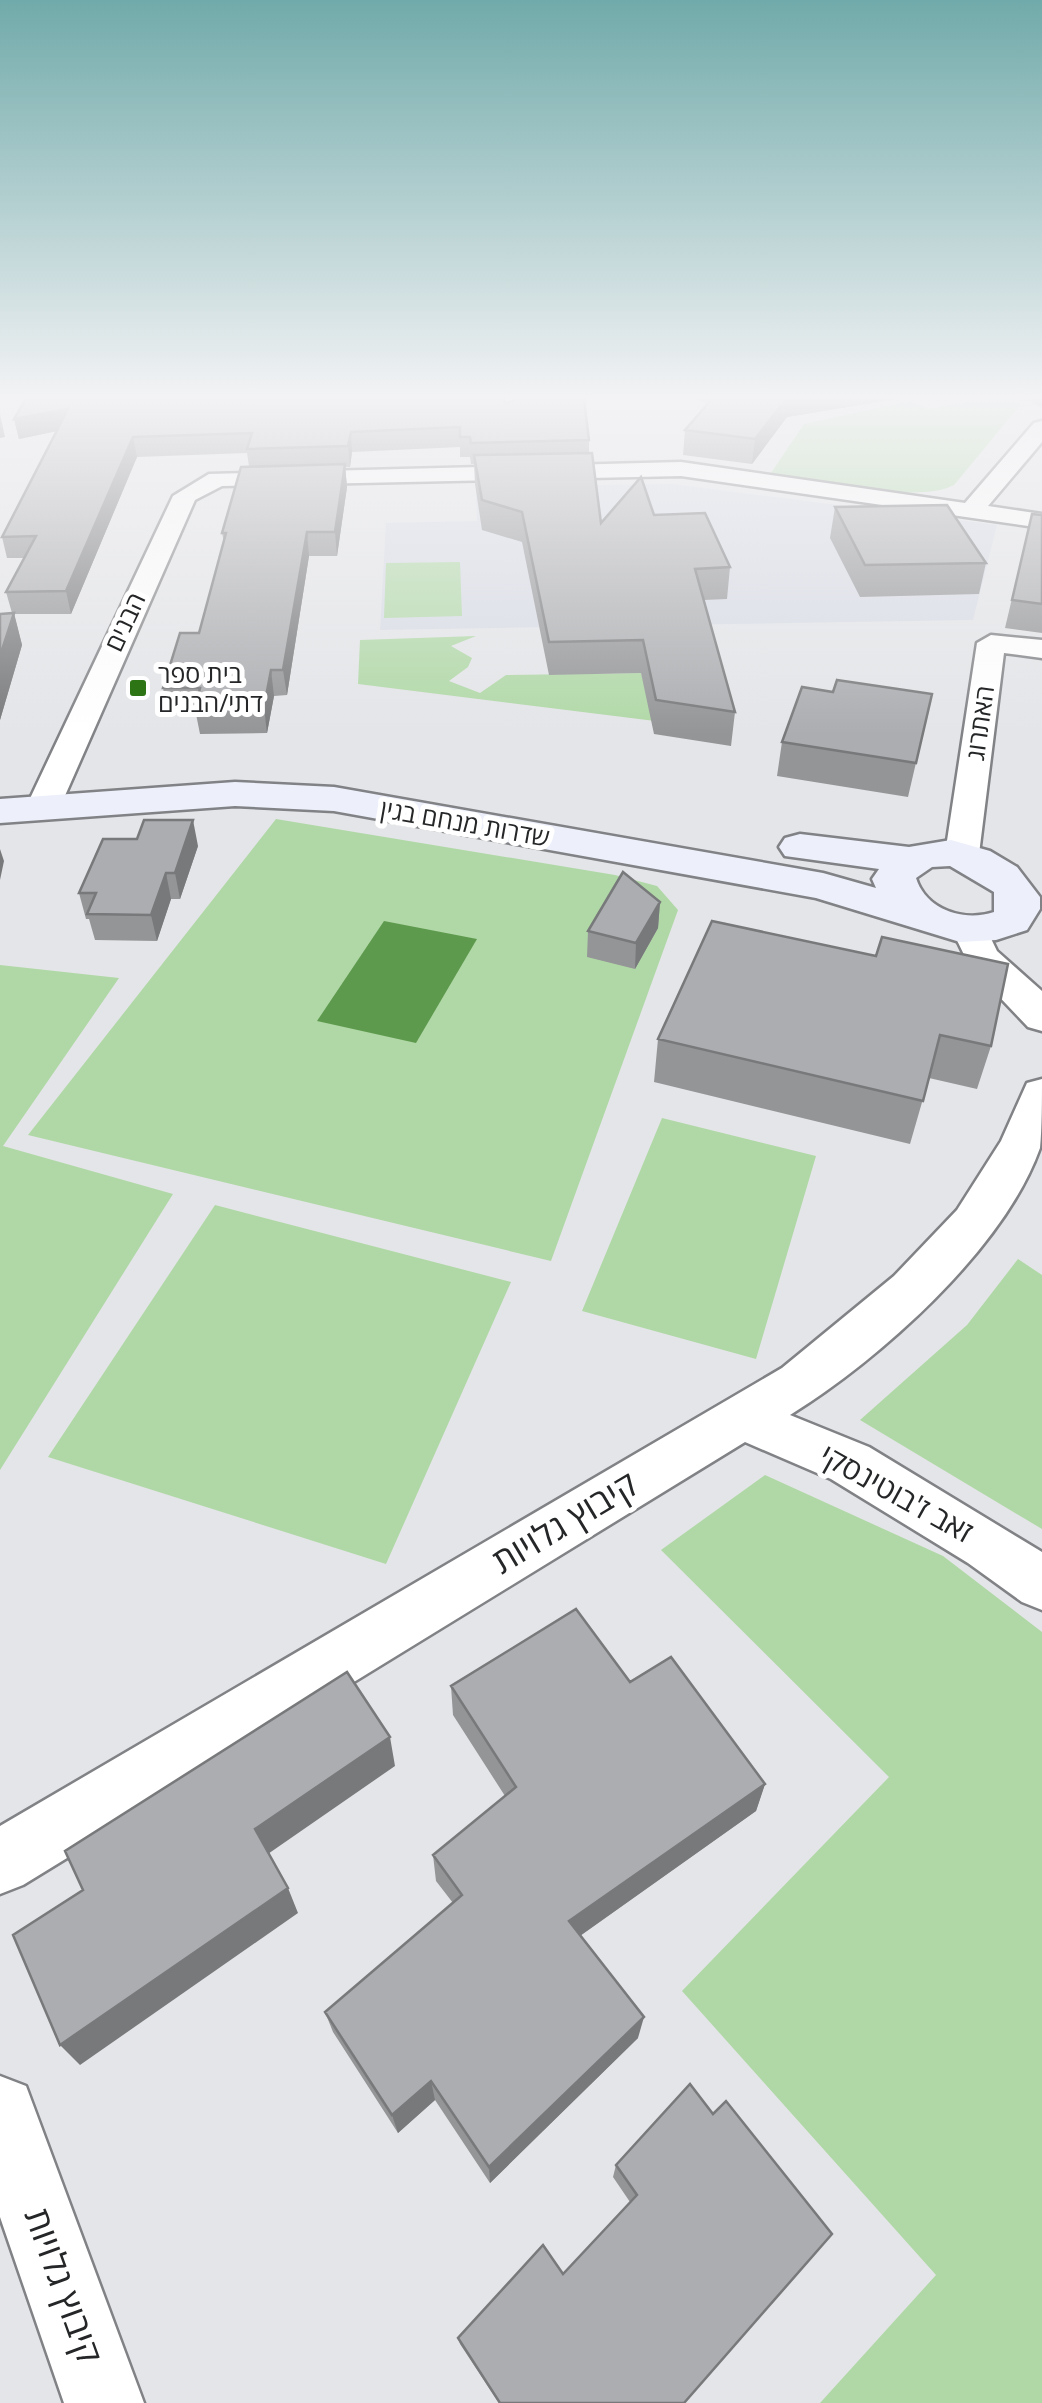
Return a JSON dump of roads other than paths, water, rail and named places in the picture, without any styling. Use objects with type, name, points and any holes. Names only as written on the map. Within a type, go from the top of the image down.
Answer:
[{"type":"street","name":"הבנים","points":[[48,792],[178,511]]},
{"type":"street","name":"הבנים","points":[[964,511],[1042,520]]},
{"type":"street","name":"האתרוג","points":[[962,854],[991,643],[1042,650]]},
{"type":"street","name":"שדרות מנחם בגין","points":[[0,811],[48,792],[241,764],[352,770],[836,854],[911,860],[929,854],[962,854]]},
{"type":"street","name":"שדרות מנחם בגין","points":[[0,783],[48,792],[334,799],[824,886],[923,917],[1007,924]]},
{"type":"street","points":[[962,854],[1028,879],[1028,901],[976,956],[1013,984],[1042,1018]]},
{"type":"street","points":[[911,860],[894,879],[896,892],[923,917]]},
{"type":"street","name":"קיבוץ גלויות","points":[[0,1862],[800,1383],[917,1289],[996,1195],[1037,1120]]},
{"type":"street","name":"זאב ז'בוטינסקי","points":[[742,1418],[850,1463],[988,1545],[1042,1584]]},
{"type":"street","name":"קיבוץ גלויות","points":[[0,2112],[104,2403]]},
{"type":"place","name":"בית ספר דתי/הבנים","points":[[138,688]]}]
